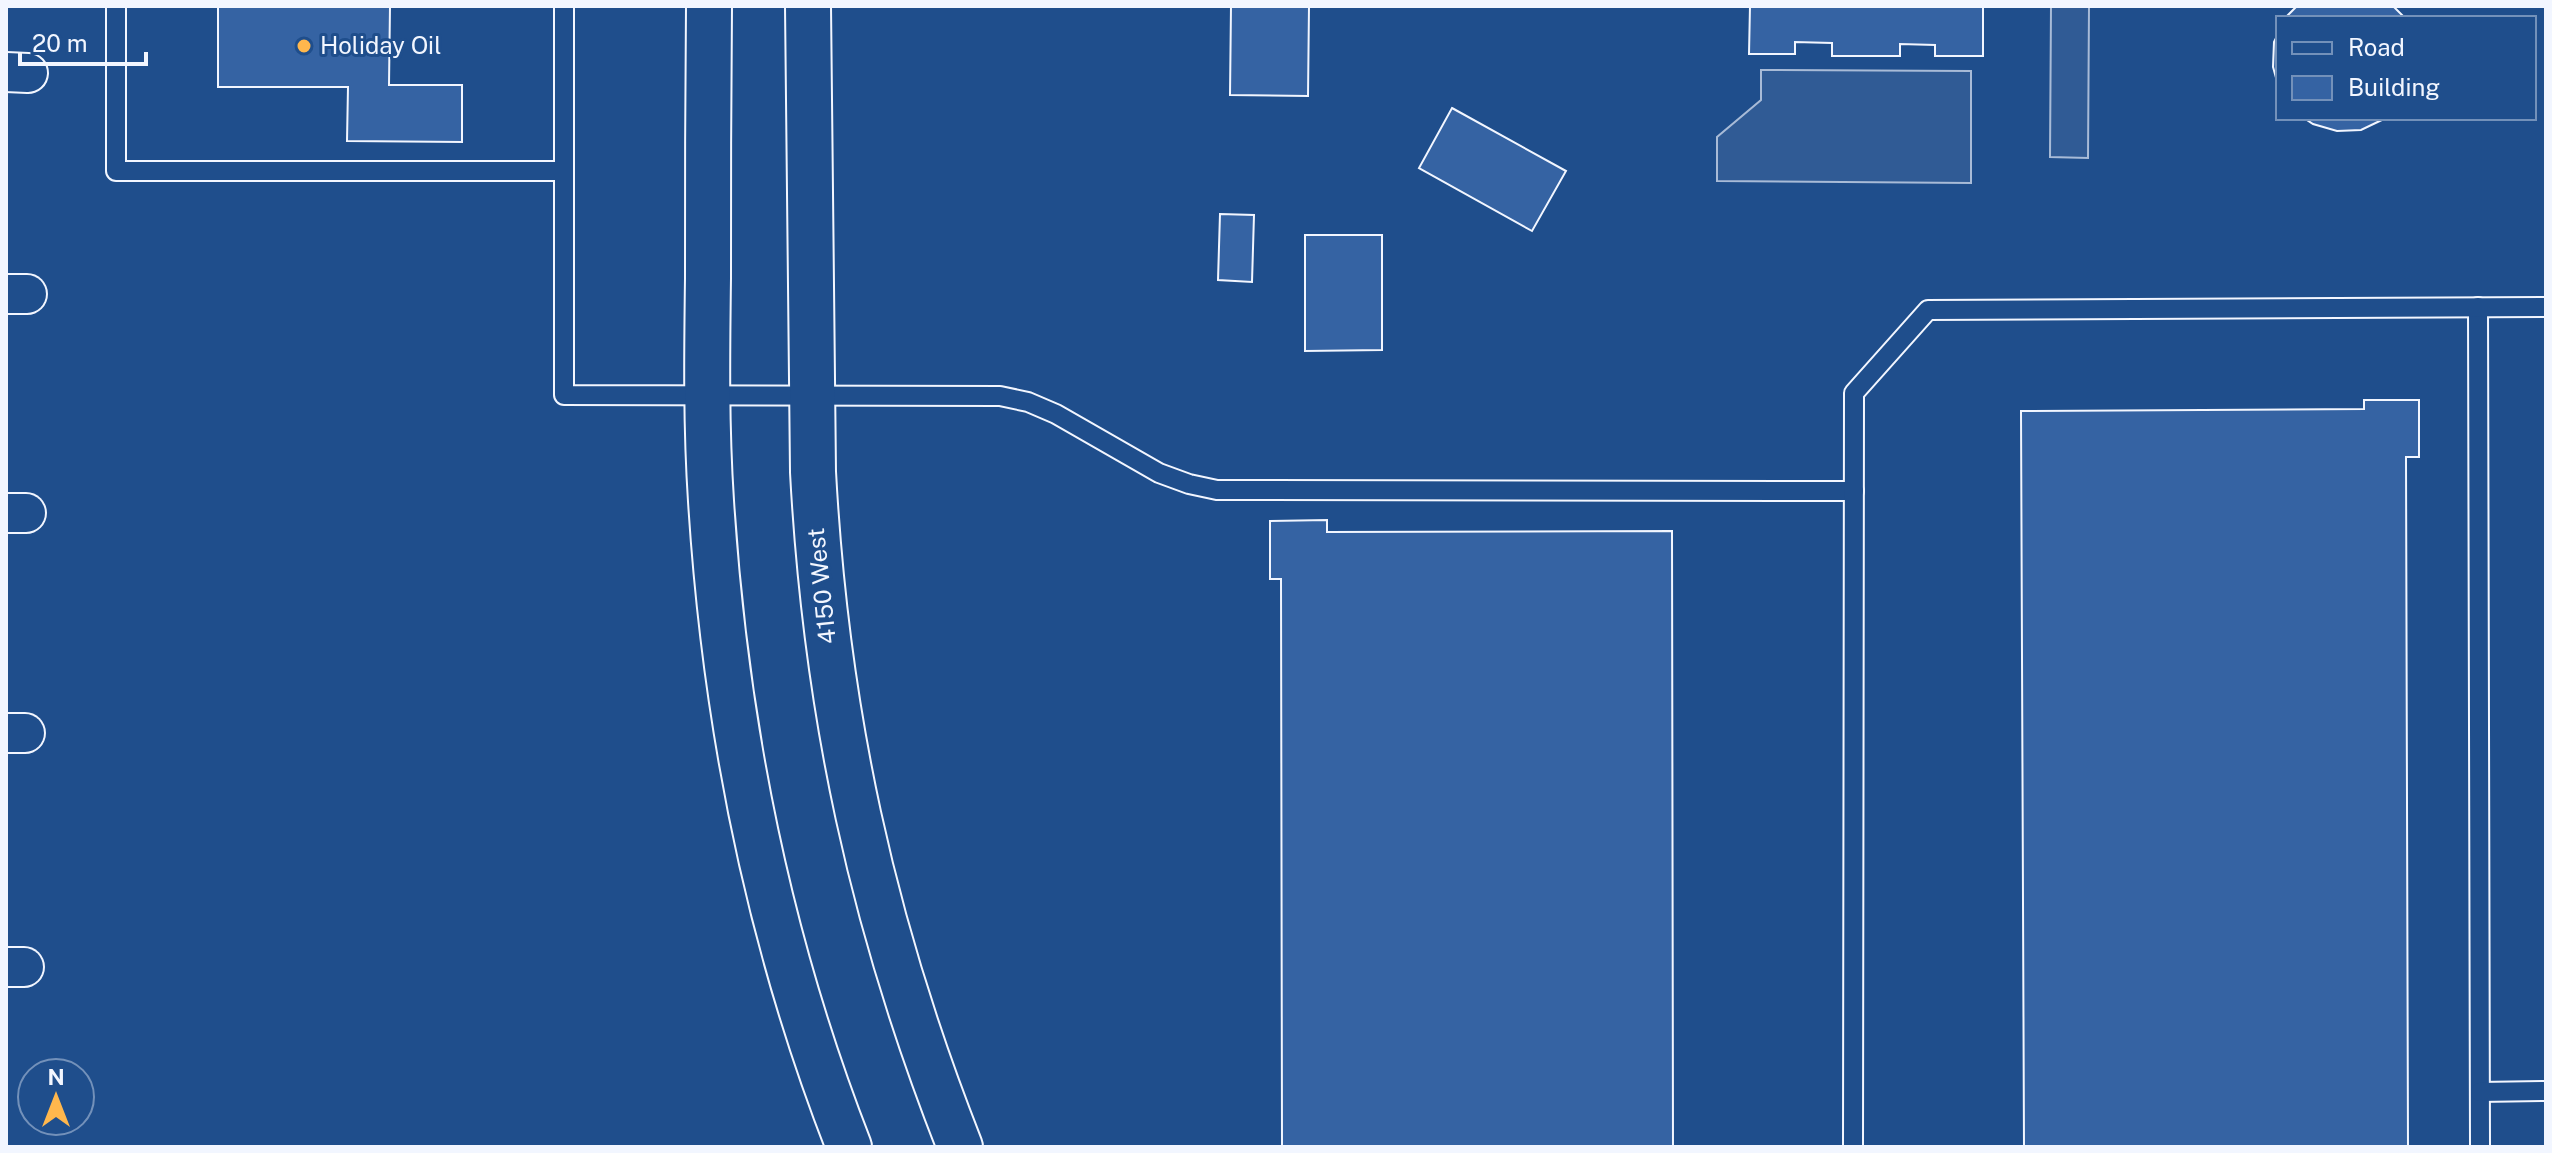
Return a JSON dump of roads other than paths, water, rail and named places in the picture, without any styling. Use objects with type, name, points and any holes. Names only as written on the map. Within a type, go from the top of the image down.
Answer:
[{"type":"street","points":[[709,6],[707,395],[720,614],[733,715],[772,913],[849,1147]]},
{"type":"street","name":"4150 West","points":[[808,6],[811,395],[817,549],[827,643],[841,736],[880,910],[930,1070],[960,1147]]},
{"type":"lane","points":[[116,6],[116,171],[564,171]]},
{"type":"lane","points":[[564,6],[564,395],[1000,396],[1028,402],[1056,414],[1159,473],[1217,490],[1854,491]]},
{"type":"lane","points":[[2478,307],[2480,1147]]},
{"type":"lane","points":[[1853,1147],[1854,393],[1928,310],[2546,307]]},
{"type":"lane","points":[[2480,1092],[2546,1091]]},
{"type":"place","name":"Holiday Oil","points":[[304,46]]}]
